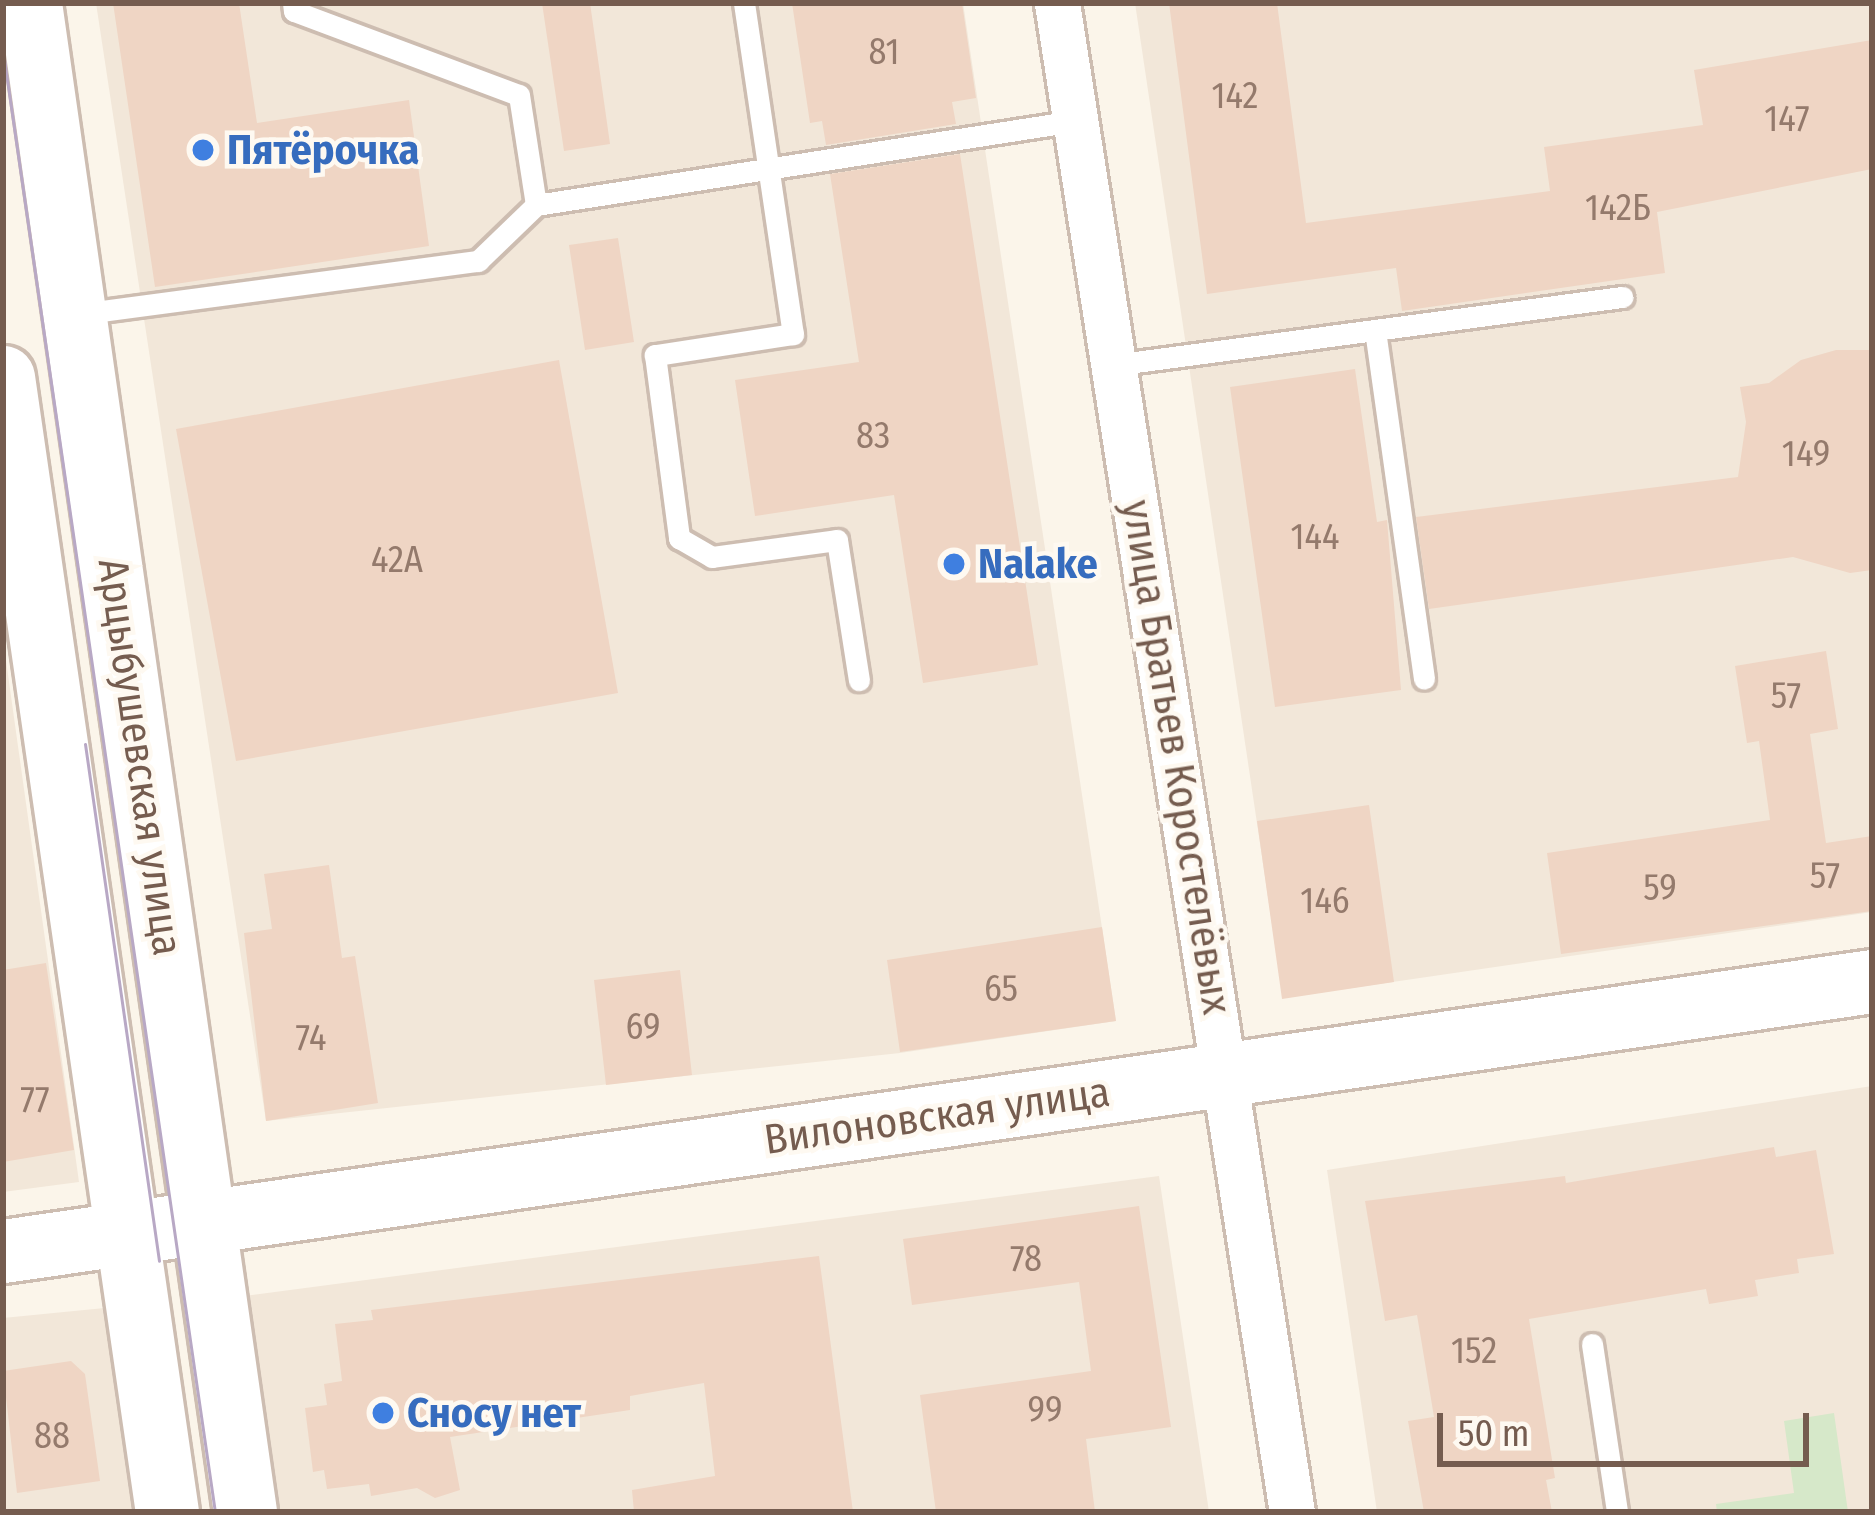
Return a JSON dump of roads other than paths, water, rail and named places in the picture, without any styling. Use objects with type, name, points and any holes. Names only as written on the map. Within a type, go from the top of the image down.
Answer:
[{"type":"main road","name":"Арцыбушевская улица","points":[[30,3],[78,314],[245,1512]]},
{"type":"main road","name":"Арцыбушевская улица","points":[[3,376],[167,1512]]},
{"type":"main road","name":"Вилоновская улица","points":[[3,1251],[1872,981]]},
{"type":"street","name":"улица Братьев Коростелёвых","points":[[1057,3],[1228,1074],[1292,1512]]},
{"type":"lane","points":[[293,3],[294,11],[519,95],[536,205]]},
{"type":"lane","points":[[744,3],[793,334],[655,356],[679,538],[712,557],[837,540],[860,680]]},
{"type":"lane","points":[[78,314],[478,261],[536,205],[1074,121]]},
{"type":"lane","points":[[1113,365],[1622,297]]},
{"type":"lane","points":[[1375,330],[1424,679]]},
{"type":"lane","points":[[1592,1344],[1618,1512]]},
{"type":"tram line","points":[[3,52],[215,1512]]},
{"type":"tram line","points":[[85,744],[159,1261]]},
{"type":"place","name":"Пятёрочка","points":[[203,150]]},
{"type":"place","name":"Nalake","points":[[954,564]]},
{"type":"place","name":"Сносу нет","points":[[383,1413]]}]
